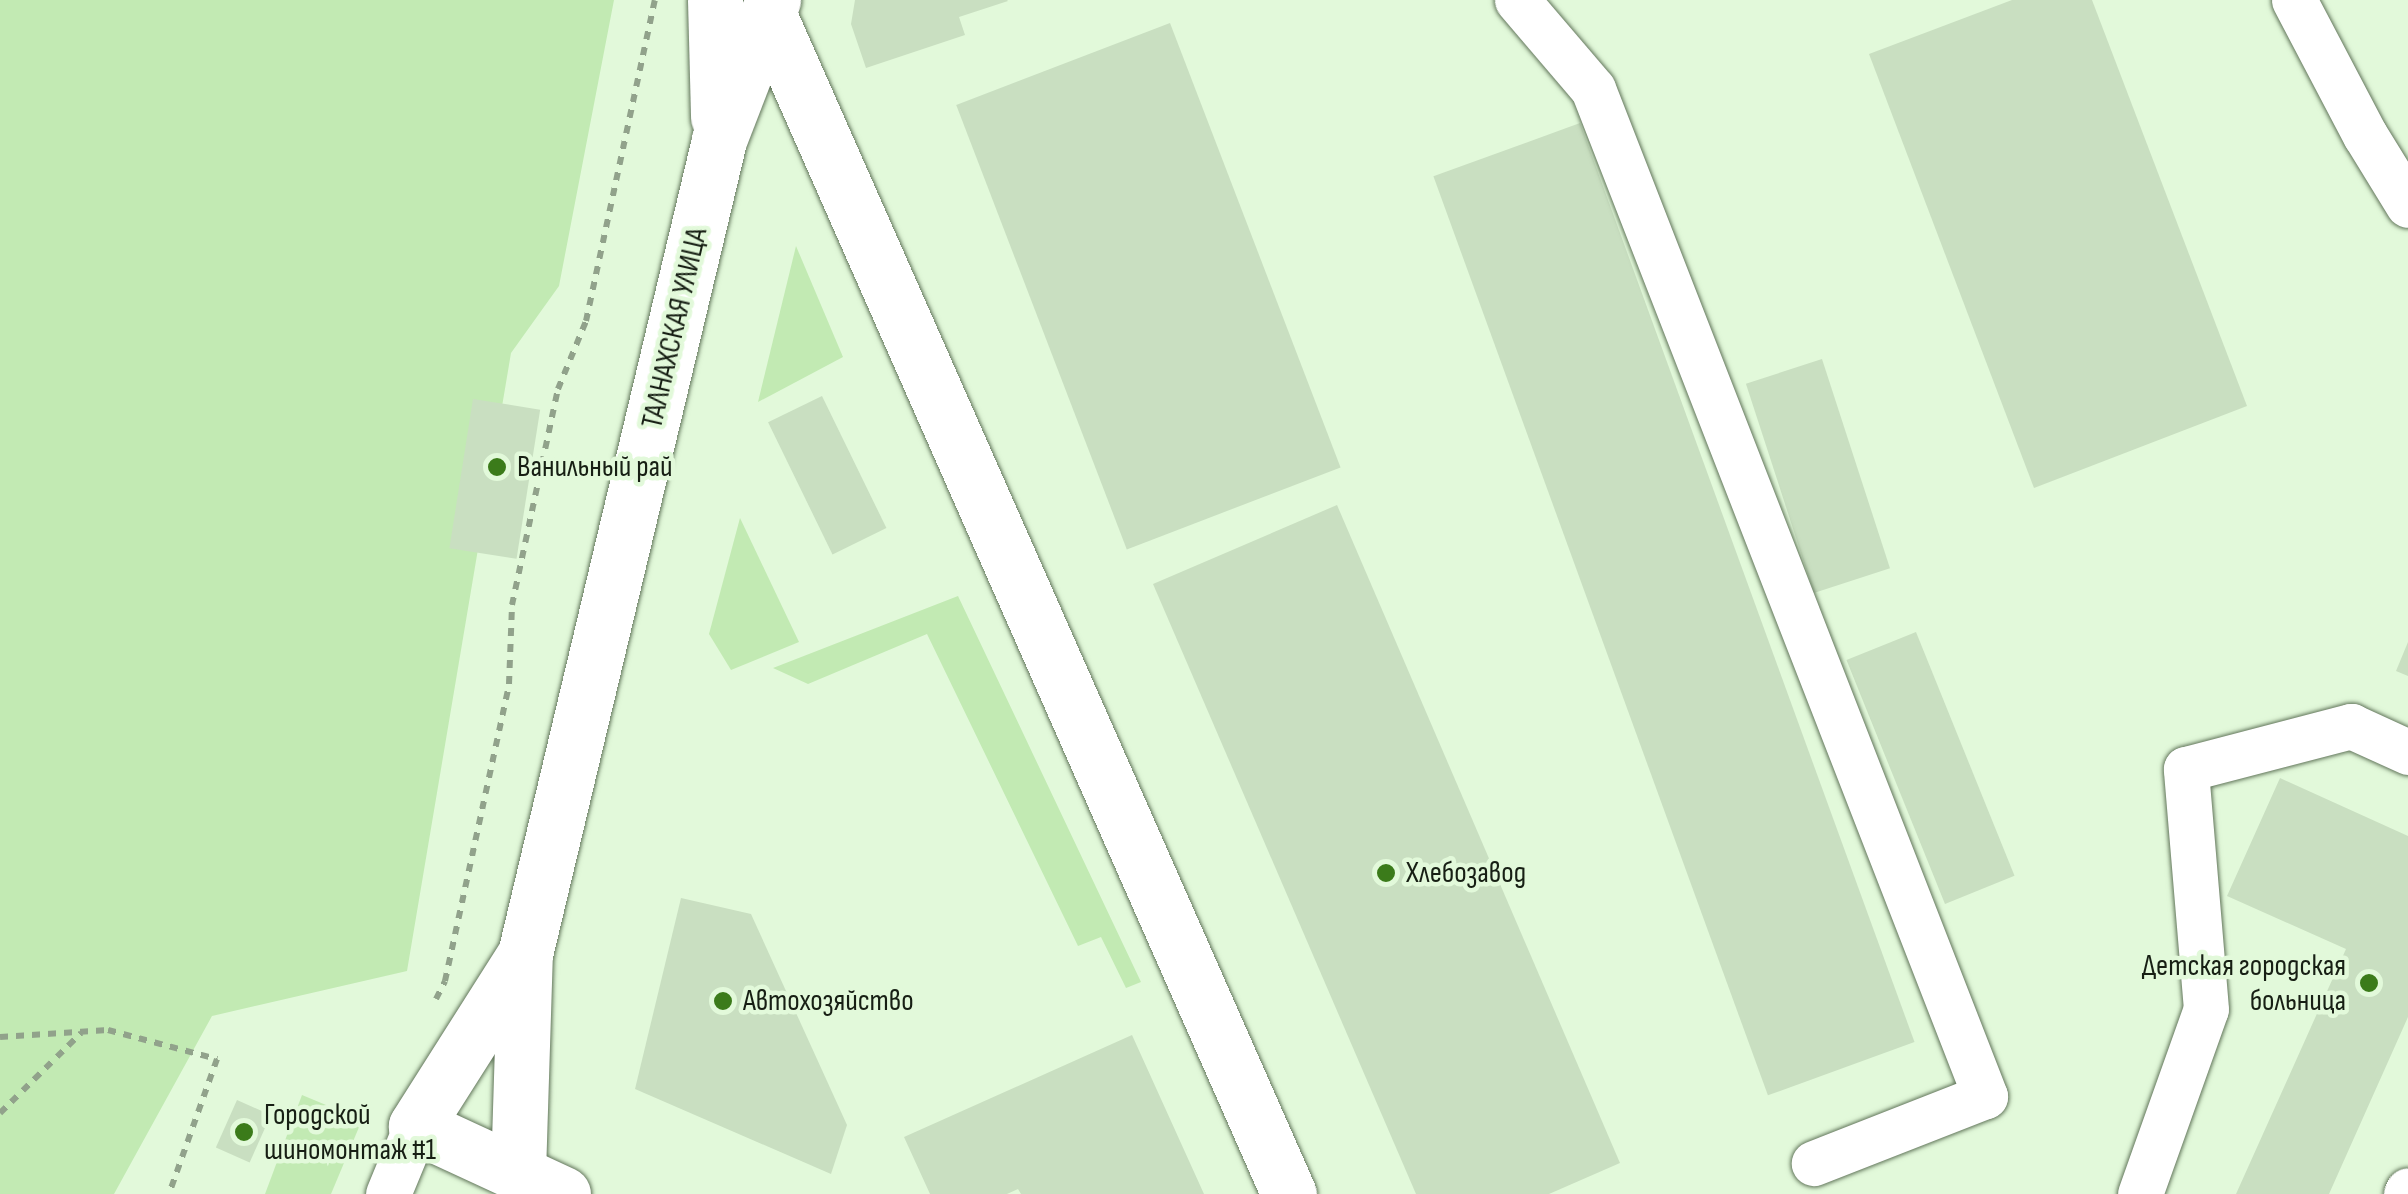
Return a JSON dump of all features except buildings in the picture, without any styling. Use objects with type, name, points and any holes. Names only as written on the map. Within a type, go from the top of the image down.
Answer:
[{"type":"main road","points":[[715,0],[719,140]]},
{"type":"main road","points":[[770,7],[1289,1194]]},
{"type":"main road","name":"ТАЛНАХСКАЯ УЛИЦА","points":[[530,1187],[525,954],[719,140],[770,7]]},
{"type":"main road","name":"ТАЛНАХСКАЯ УЛИЦА","points":[[416,1126],[525,954]]},
{"type":"main road","points":[[416,1126],[530,1187]]},
{"type":"street","points":[[1517,0],[1593,88],[1985,1096],[1814,1163]]},
{"type":"street","points":[[2294,0],[2365,136],[2408,205]]},
{"type":"street","points":[[2140,1194],[2206,1009],[2186,769],[2350,726],[2408,752]]},
{"type":"street","name":"ТАЛНАХСКАЯ УЛИЦА","points":[[388,1194],[416,1126]]},
{"type":"path","points":[[428,1016],[445,981],[509,684],[512,606],[558,390],[586,321],[655,0]]},
{"type":"path","points":[[0,1037],[108,1030],[217,1059],[169,1194]]},
{"type":"path","points":[[0,1113],[82,1032]]},
{"type":"green space","points":[[0,0],[614,0],[559,286],[511,353],[407,971],[212,1016],[114,1194],[0,1194]]},
{"type":"green space","points":[[796,246],[843,357],[758,402]]},
{"type":"green space","points":[[740,518],[799,642],[731,670],[709,634]]},
{"type":"green space","points":[[958,596],[1141,982],[1126,988],[1101,937],[1078,946],[927,634],[808,684],[773,668]]},
{"type":"green space","points":[[302,1095],[362,1120],[331,1194],[265,1194]]},
{"type":"place","name":"Ванильный рай","points":[[497,467]]},
{"type":"place","name":"Хлебозавод","points":[[1386,873]]},
{"type":"place","name":"Детская городская больница","points":[[2369,983]]},
{"type":"place","name":"Автохозяйство","points":[[723,1001]]},
{"type":"place","name":"Городской шиномонтаж #1","points":[[244,1132]]}]
